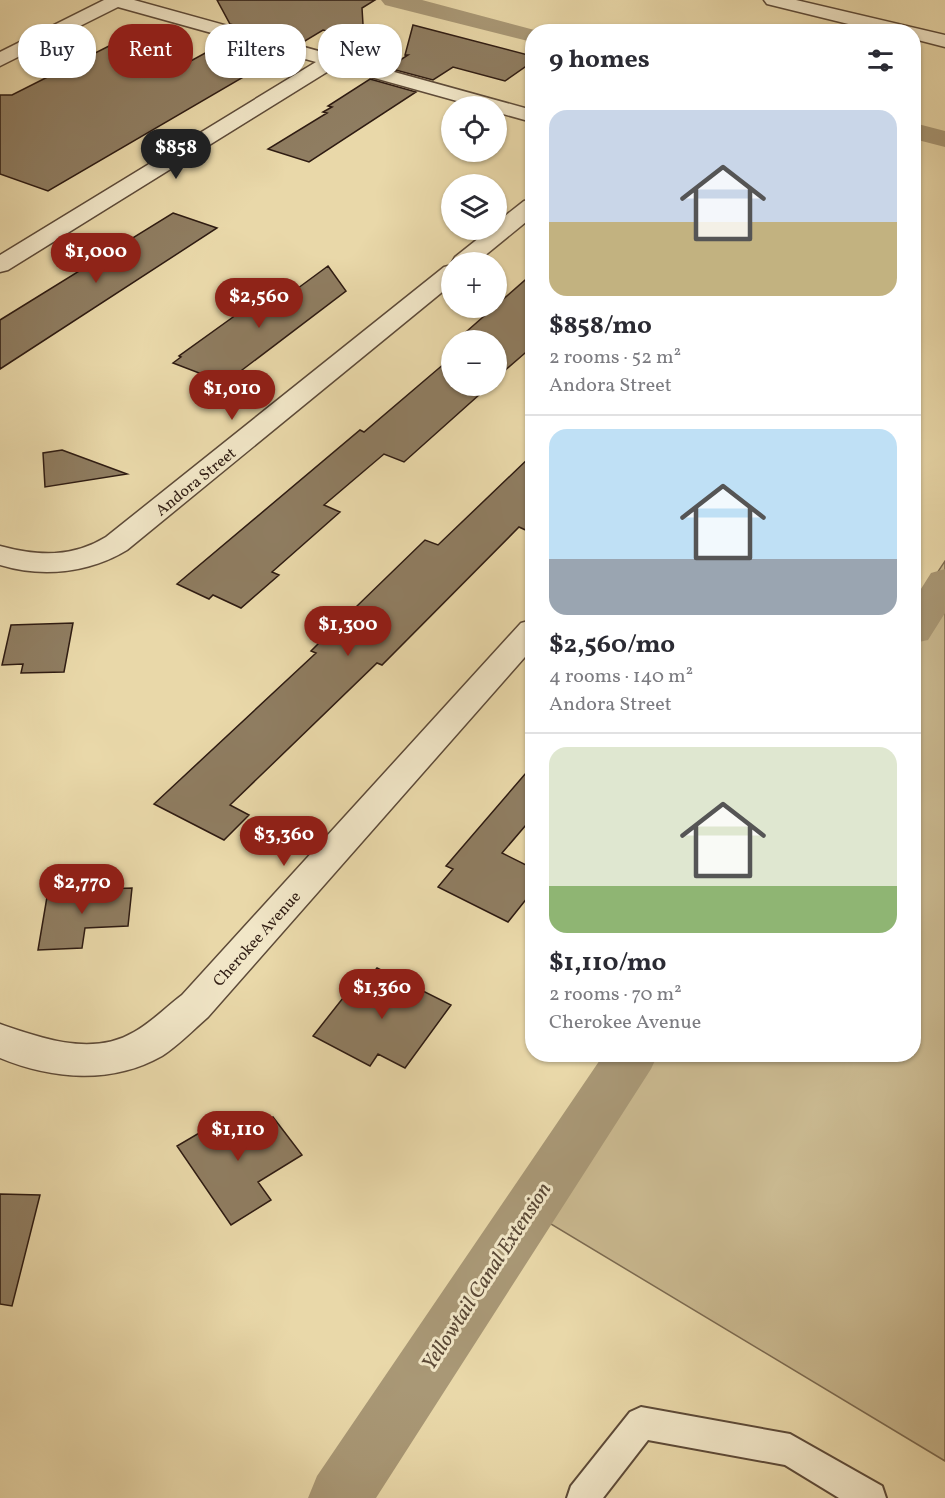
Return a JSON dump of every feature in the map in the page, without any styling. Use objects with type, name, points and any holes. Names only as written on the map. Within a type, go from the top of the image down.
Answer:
[{"type":"street","points":[[0,60],[118,0],[318,57]]},
{"type":"street","points":[[785,1],[876,24]]},
{"type":"street","points":[[921,35],[945,40]]},
{"type":"street","points":[[0,265],[318,70]]},
{"type":"street","points":[[394,78],[525,114]]},
{"type":"street","points":[[475,252],[525,212]]},
{"type":"street","name":"Andora Street","points":[[0,555],[17,562],[63,564],[110,547],[146,521],[441,281]]},
{"type":"street","name":"Cherokee Avenue","points":[[0,1040],[28,1054],[84,1062],[141,1048],[195,1006],[525,638]]},
{"type":"lane","points":[[583,1498],[641,1423],[790,1449],[870,1498]]},
{"type":"shaded area","points":[[945,561],[945,1461],[516,1203],[610,1062],[921,1062],[921,597]]},
{"type":"building","points":[[217,0],[375,0],[362,8],[363,24],[318,24],[318,33],[306,40],[306,24],[230,24]]},
{"type":"building","points":[[413,25],[525,54],[525,67],[505,81],[453,67],[433,80],[402,72],[402,59],[408,55],[405,55]]},
{"type":"building","points":[[108,47],[108,78],[193,78],[193,60],[205,53],[205,78],[242,78],[48,191],[0,174],[0,95],[12,95],[46,78],[96,78],[96,53]]},
{"type":"building","points":[[370,79],[416,92],[309,162],[268,149],[327,113],[323,112],[332,107],[328,106]]},
{"type":"building","points":[[173,213],[217,228],[0,369],[0,320]]},
{"type":"building","points":[[328,266],[346,291],[225,383],[173,363],[181,357],[179,356],[254,302],[271,308]]},
{"type":"building","points":[[525,280],[525,353],[507,369],[507,330],[468,330],[482,318],[507,318],[507,296]]},
{"type":"building","points":[[441,366],[441,396],[478,396],[404,462],[384,454],[324,505],[340,512],[272,572],[279,575],[241,608],[213,595],[209,599],[177,584],[360,430],[364,432]]},
{"type":"building","points":[[62,450],[127,474],[45,487],[43,453]]},
{"type":"building","points":[[525,462],[525,530],[519,527],[382,665],[377,663],[230,805],[249,815],[224,840],[154,804],[316,653],[311,651],[425,540],[438,545]]},
{"type":"building","points":[[73,623],[64,672],[21,673],[23,664],[2,665],[11,625]]},
{"type":"building","points":[[525,774],[525,826],[502,853],[525,864],[525,901],[508,922],[438,887],[453,869],[446,866]]},
{"type":"building","points":[[132,888],[128,926],[85,928],[82,948],[38,950],[48,891]]},
{"type":"building","points":[[377,968],[451,1005],[405,1068],[378,1054],[370,1066],[313,1036],[358,979],[365,983]]},
{"type":"building","points":[[235,1112],[249,1131],[273,1117],[302,1155],[258,1182],[271,1200],[231,1225],[177,1146]]},
{"type":"building","points":[[0,1194],[40,1195],[12,1306],[0,1304]]},
{"type":"waterway","points":[[393,0],[525,33]]},
{"type":"waterway","points":[[921,133],[945,139]]},
{"type":"waterway","name":"Yellowtail Canal Extension","points":[[921,619],[945,582]]},
{"type":"waterway","name":"Yellowtail Canal Extension","points":[[339,1498],[628,1062]]}]
